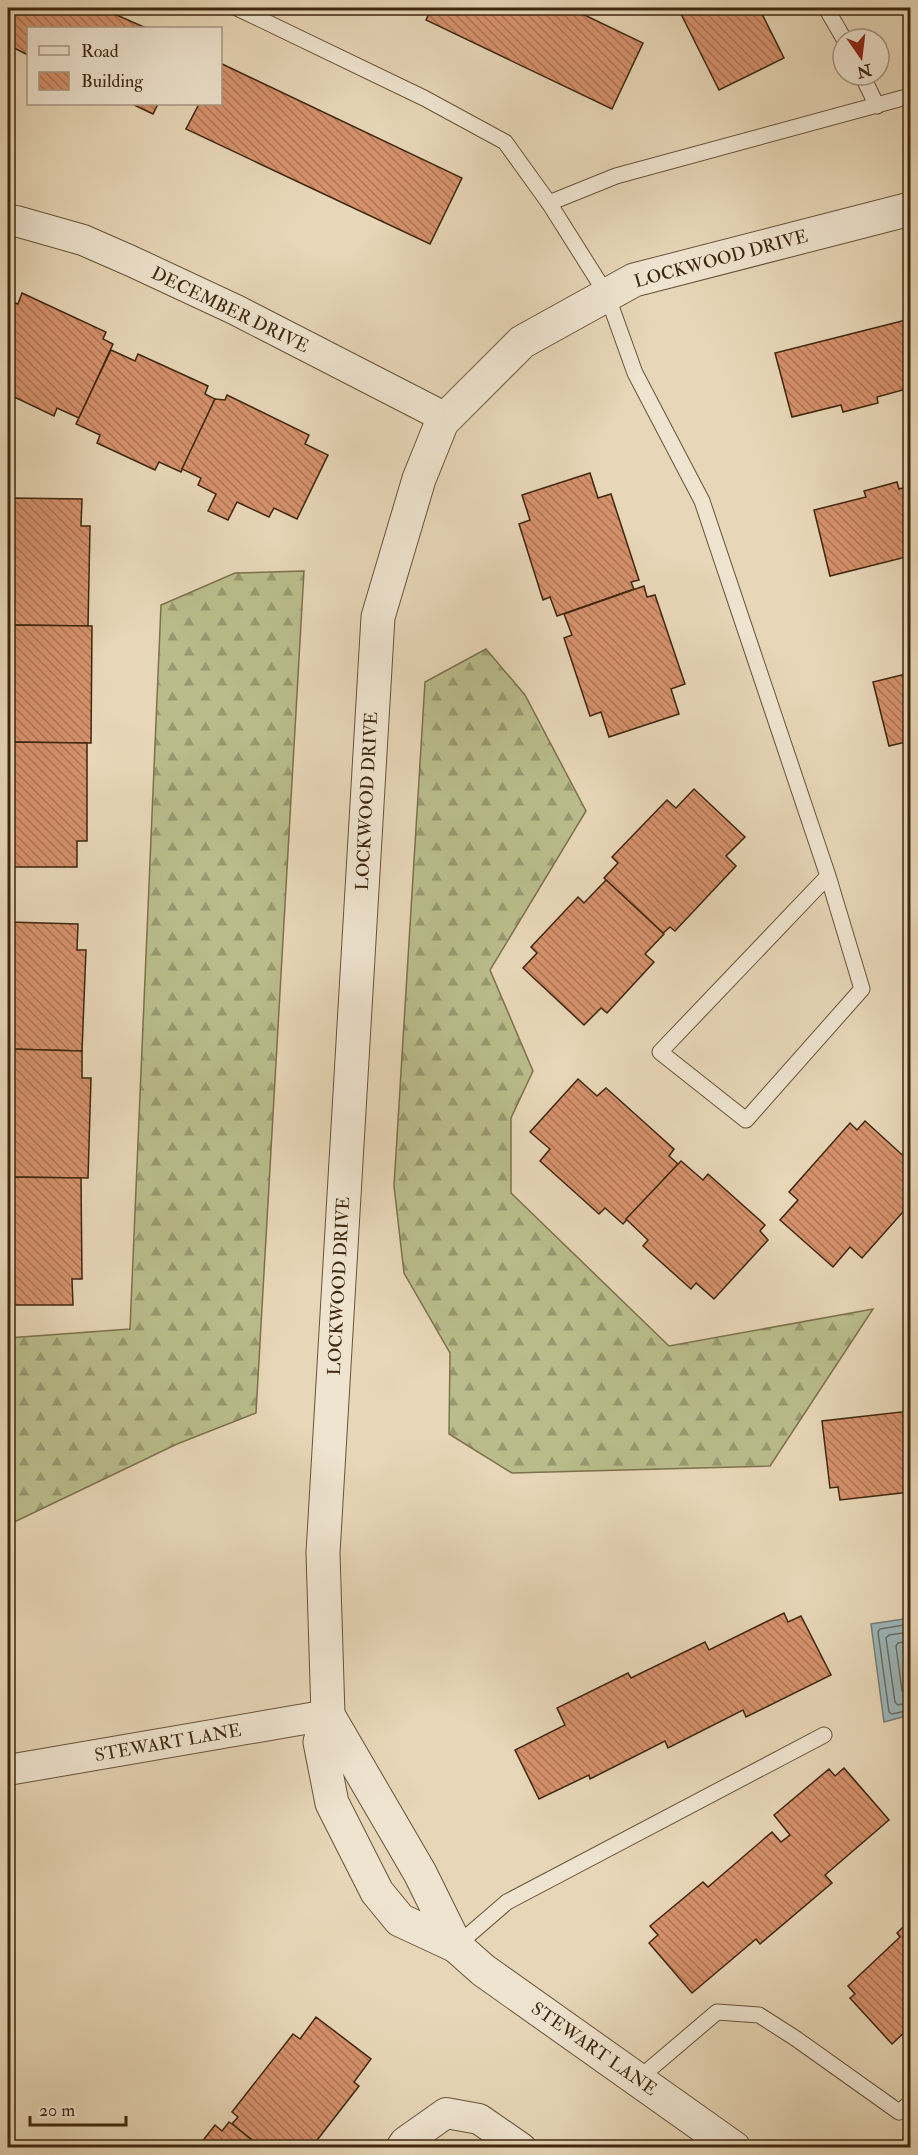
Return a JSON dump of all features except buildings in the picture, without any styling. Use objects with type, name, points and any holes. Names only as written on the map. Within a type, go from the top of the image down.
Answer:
[{"type":"street","name":"LOCKWOOD DRIVE","points":[[328,1716],[323,1553],[378,617],[419,479],[442,422],[522,342],[634,280],[910,209]]},
{"type":"street","name":"DECEMBER DRIVE","points":[[8,221],[16,221],[83,240],[112,252],[236,310],[446,418]]},
{"type":"street","name":"STEWART LANE","points":[[8,1770],[328,1716]]},
{"type":"street","name":"STEWART LANE","points":[[328,1716],[320,1742],[332,1803],[376,1892],[400,1920],[456,1946],[483,1970],[734,2148]]},
{"type":"street","name":"STEWART LANE","points":[[328,1716],[420,1873],[456,1946]]},
{"type":"street","points":[[401,2148],[405,2142],[446,2113],[479,2119],[520,2148]]},
{"type":"lane","points":[[237,8],[424,99],[505,142],[549,202],[607,295],[635,373],[702,501],[828,876],[862,989],[746,1120],[660,1052],[828,876]]},
{"type":"lane","points":[[826,8],[837,27]]},
{"type":"lane","points":[[868,87],[877,106]]},
{"type":"lane","points":[[549,202],[616,176],[910,96]]},
{"type":"lane","points":[[456,1946],[507,1902],[824,1735]]},
{"type":"lane","points":[[637,2080],[717,2012],[759,2015],[899,2112],[910,2103]]},
{"type":"green space","points":[[304,571],[256,1413],[177,1444],[8,1525],[8,1338],[130,1329],[161,605],[235,573]]},
{"type":"green space","points":[[486,649],[525,695],[586,811],[490,970],[533,1071],[511,1118],[511,1193],[669,1346],[873,1309],[770,1466],[512,1473],[449,1434],[450,1353],[404,1273],[394,1186],[425,682]]},
{"type":"water","points":[[910,1618],[910,1715],[884,1722],[871,1624]]}]
